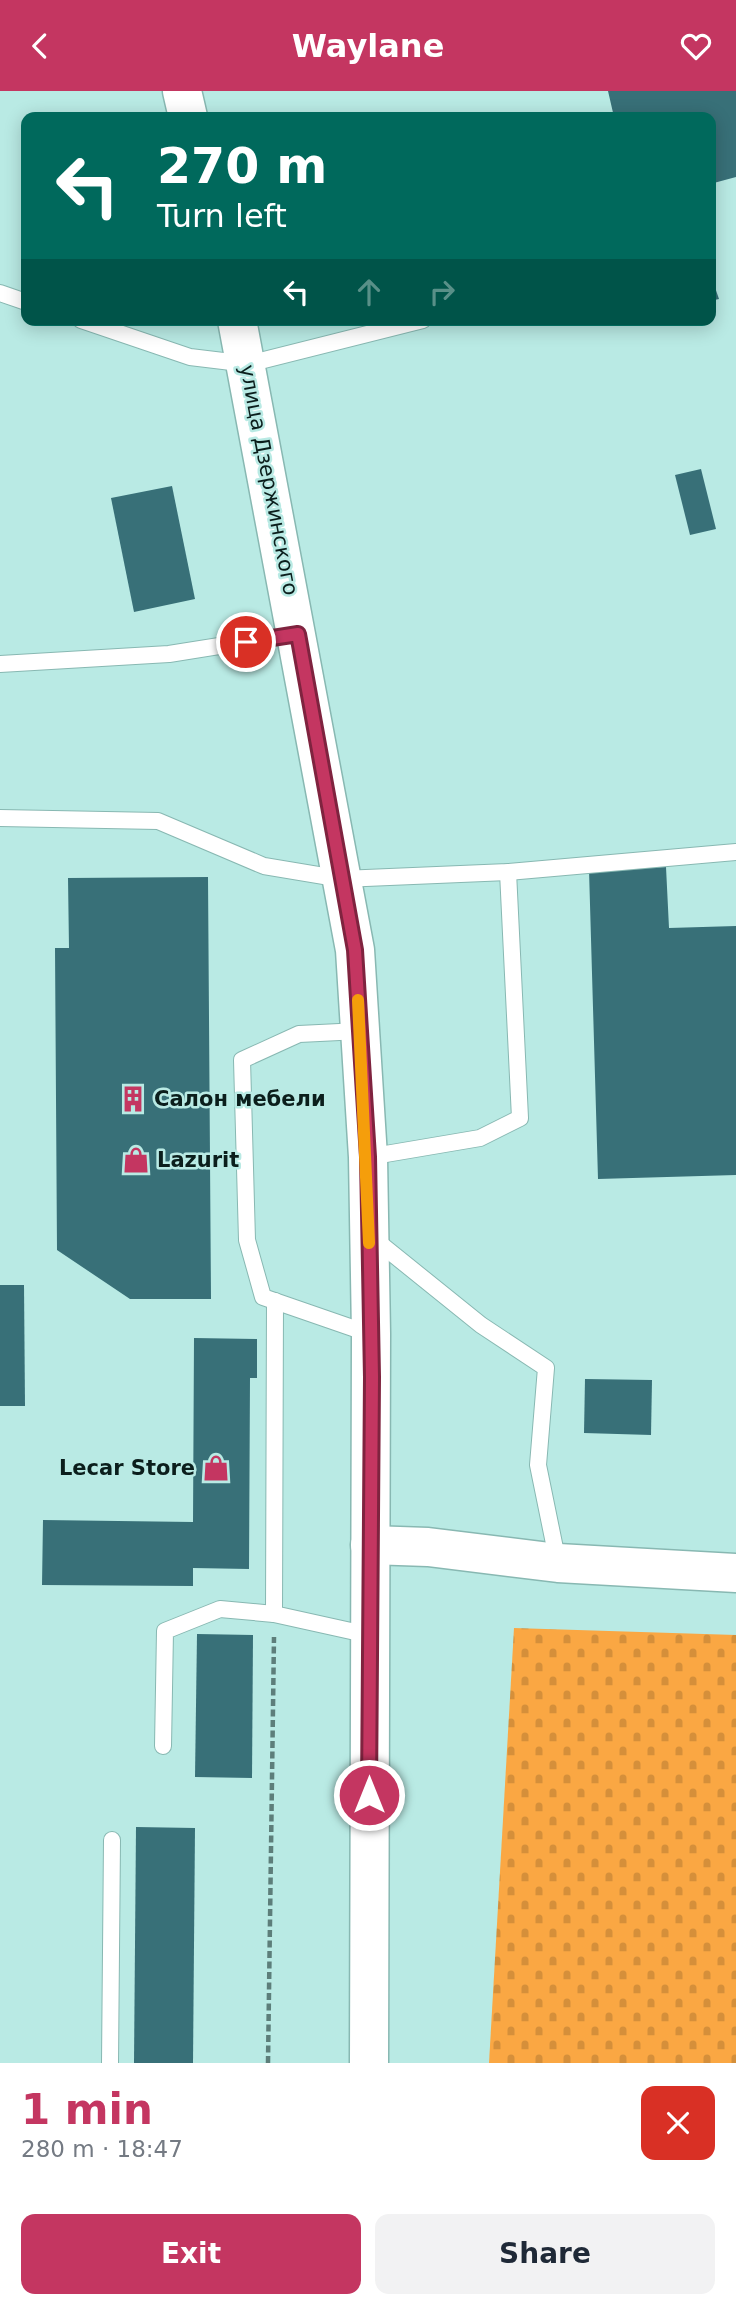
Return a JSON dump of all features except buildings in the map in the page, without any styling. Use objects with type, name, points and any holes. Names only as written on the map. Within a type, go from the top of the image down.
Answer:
[{"type":"main road","points":[[182,91],[187,112]]},
{"type":"main road","name":"улица Дзержинского","points":[[238,326],[248,364],[355,950],[368,1157],[371,1334],[369,2063]]},
{"type":"main road","points":[[370,1545],[428,1547],[558,1563],[736,1573]]},
{"type":"lane","points":[[0,293],[21,300]]},
{"type":"lane","points":[[99,326],[190,357],[248,364],[399,326]]},
{"type":"lane","points":[[0,664],[169,654],[298,634]]},
{"type":"lane","points":[[0,818],[158,821],[264,866],[342,879],[508,872],[736,852]]},
{"type":"lane","points":[[368,1157],[480,1138],[520,1118],[508,872]]},
{"type":"lane","points":[[360,1031],[299,1034],[242,1060],[247,1240],[263,1297],[371,1334]]},
{"type":"lane","points":[[369,1235],[481,1325],[546,1368],[538,1465],[558,1563]]},
{"type":"lane","points":[[274,1613],[275,1301]]},
{"type":"lane","points":[[163,1746],[165,1631],[220,1609],[274,1613],[369,1635]]},
{"type":"lane","points":[[110,2063],[112,1840]]},
{"type":"path","points":[[268,2063],[274,1613]]},
{"type":"green space","points":[[514,1628],[736,1635],[736,2063],[489,2063]]},
{"type":"slow traffic","points":[[358,1000],[368,1157],[369,1243]]},
{"type":"place","name":"Салон мебели","points":[[133,1099]]},
{"type":"place","name":"Lazurit","points":[[136,1160]]},
{"type":"place","name":"Lecar Store","points":[[216,1468]]},
{"type":"route","points":[[246,642],[298,634],[355,950],[368,1157],[371,1309],[369,1795]]}]
